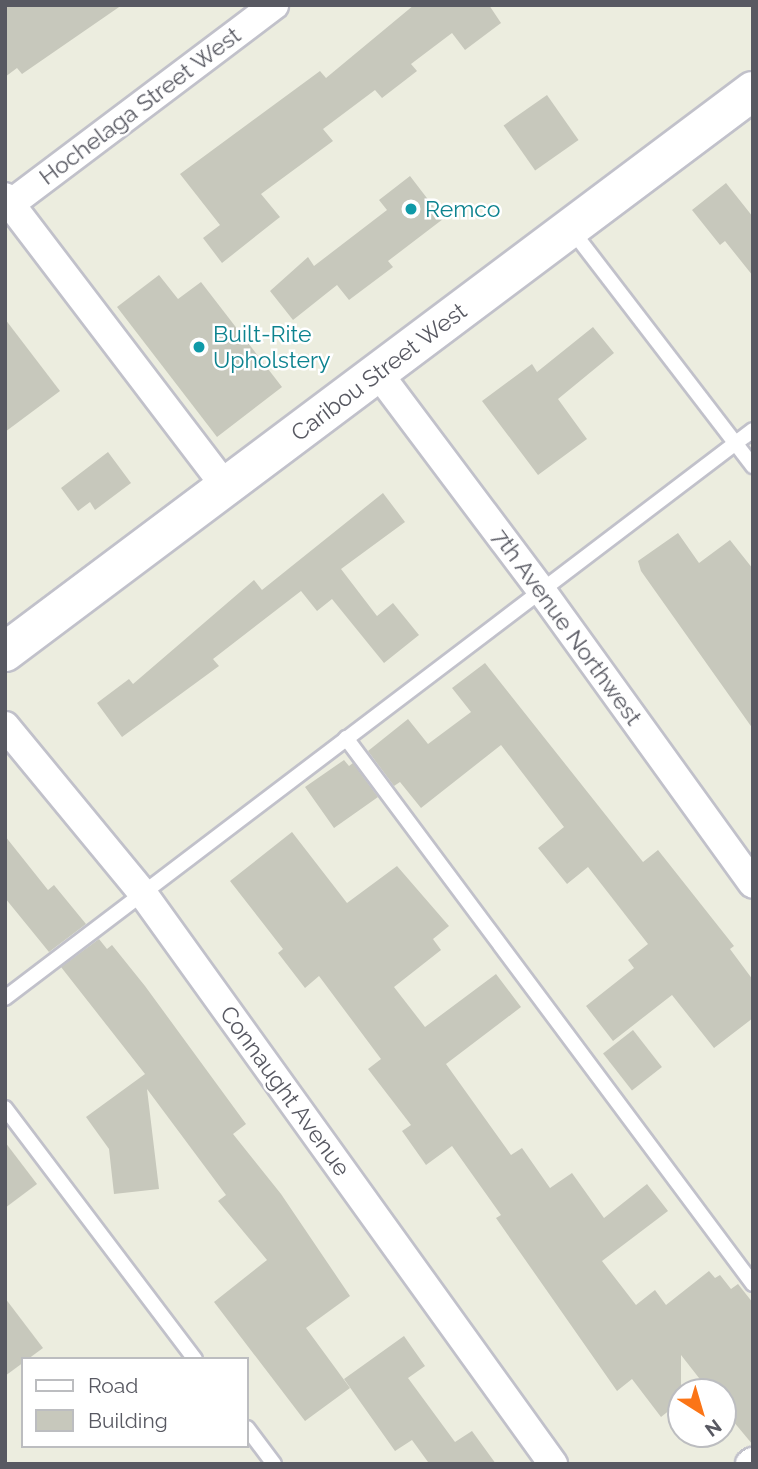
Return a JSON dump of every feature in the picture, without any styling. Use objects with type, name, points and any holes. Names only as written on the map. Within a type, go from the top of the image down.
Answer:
[{"type":"street","name":"Hochelaga Street West","points":[[7,203],[274,5]]},
{"type":"street","name":"Caribou Street West","points":[[5,652],[753,91]]},
{"type":"street","points":[[7,203],[226,487]]},
{"type":"street","name":"7th Avenue Northwest","points":[[378,373],[541,590],[753,884]]},
{"type":"street","name":"Connaught Avenue","points":[[5,726],[141,891],[553,1464]]},
{"type":"lane","points":[[570,228],[753,466]]},
{"type":"lane","points":[[5,998],[141,891],[753,429]]},
{"type":"lane","points":[[346,738],[753,1284]]},
{"type":"lane","points":[[5,1108],[193,1357]]},
{"type":"lane","points":[[248,1429],[274,1464]]},
{"type":"building","points":[[5,5],[122,5],[22,74],[17,68],[5,77]]},
{"type":"building","points":[[414,5],[489,5],[501,23],[465,50],[452,33],[411,64],[417,71],[382,98],[375,90],[323,129],[333,141],[261,194],[280,217],[222,263],[203,238],[220,225],[180,174],[320,71],[326,78]]},
{"type":"building","points":[[547,95],[579,140],[535,170],[504,125]]},
{"type":"building","points":[[410,176],[443,219],[388,261],[393,267],[349,300],[337,285],[293,320],[270,291],[308,257],[314,266],[387,210],[379,200]]},
{"type":"building","points":[[726,183],[753,217],[753,276],[725,241],[720,245],[692,210]]},
{"type":"building","name":"Built-Rite Upholstery","points":[[159,275],[178,299],[201,282],[282,387],[217,437],[117,307]]},
{"type":"building","points":[[5,319],[60,391],[5,432]]},
{"type":"building","points":[[593,327],[614,353],[558,399],[587,439],[538,475],[482,401],[532,364],[537,372]]},
{"type":"building","points":[[108,452],[131,483],[95,510],[90,502],[78,511],[61,488]]},
{"type":"building","points":[[383,493],[405,522],[341,569],[377,616],[393,603],[419,635],[384,663],[332,599],[317,611],[301,591],[213,659],[219,666],[122,737],[97,703],[129,679],[133,684],[254,580],[262,590]]},
{"type":"building","points":[[678,533],[699,563],[730,540],[753,569],[753,729],[641,571],[638,561]]},
{"type":"building","points":[[485,663],[643,862],[658,850],[734,946],[730,949],[753,980],[753,1018],[714,1048],[672,995],[613,1041],[586,1006],[634,968],[628,960],[648,944],[588,867],[567,884],[538,848],[564,827],[501,745],[421,808],[400,782],[394,786],[368,751],[408,719],[428,744],[471,712],[452,688]]},
{"type":"building","points":[[344,760],[349,766],[353,763],[378,797],[334,828],[305,787]]},
{"type":"building","points":[[292,832],[347,903],[397,866],[449,926],[433,939],[441,950],[394,987],[425,1027],[496,974],[521,1007],[446,1064],[511,1155],[522,1148],[550,1188],[572,1173],[604,1218],[647,1184],[668,1211],[602,1261],[636,1305],[655,1290],[666,1305],[709,1271],[715,1278],[720,1275],[731,1289],[738,1284],[753,1303],[753,1445],[737,1426],[737,1378],[699,1378],[681,1355],[681,1378],[667,1378],[667,1412],[661,1417],[632,1379],[617,1391],[496,1218],[501,1215],[452,1146],[426,1165],[402,1131],[411,1125],[368,1069],[381,1059],[319,976],[305,988],[278,953],[283,949],[230,881]]},
{"type":"building","points":[[5,836],[48,890],[54,885],[86,924],[49,952],[5,898]]},
{"type":"building","points":[[99,939],[107,949],[112,945],[145,986],[246,1124],[233,1134],[281,1194],[350,1296],[306,1328],[350,1388],[305,1421],[214,1302],[267,1260],[218,1201],[226,1195],[147,1089],[159,1189],[114,1194],[109,1149],[86,1117],[145,1074],[61,967]]},
{"type":"building","points":[[633,1030],[662,1067],[632,1090],[603,1053]]},
{"type":"building","points":[[5,1142],[37,1184],[5,1208]]},
{"type":"building","points":[[5,1298],[43,1348],[31,1357],[21,1357],[21,1364],[5,1376]]},
{"type":"building","points":[[404,1336],[425,1366],[408,1378],[455,1442],[472,1431],[496,1464],[425,1464],[428,1462],[412,1440],[395,1451],[344,1379]]},
{"type":"place","name":"Remco","points":[[411,209]]},
{"type":"place","name":"Built-Rite Upholstery","points":[[199,347]]}]
